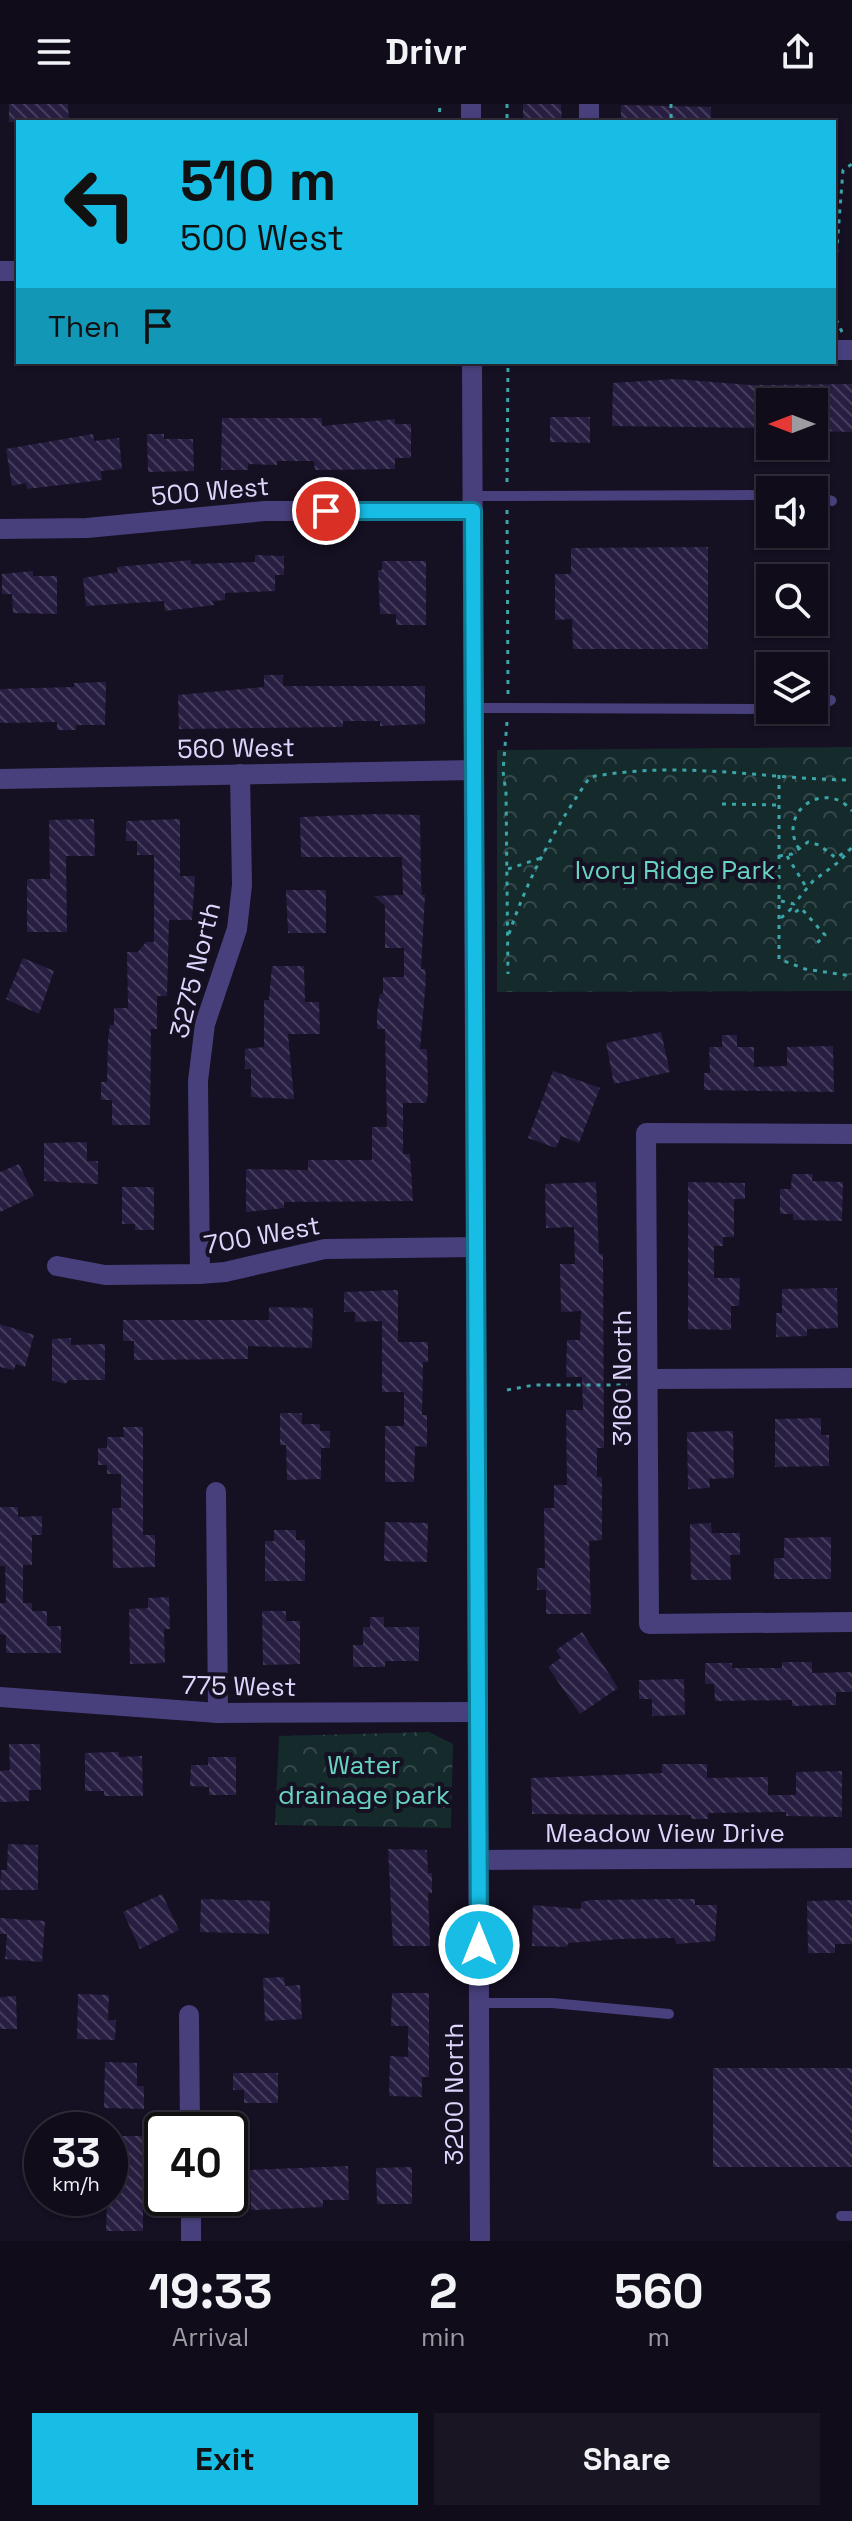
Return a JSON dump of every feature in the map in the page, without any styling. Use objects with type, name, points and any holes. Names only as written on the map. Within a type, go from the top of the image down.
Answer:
[{"type":"street","name":"3200 North","points":[[472,364],[480,2241]]},
{"type":"street","name":"500 West","points":[[0,529],[87,528],[265,511],[473,504]]},
{"type":"street","name":"560 West","points":[[0,779],[474,770]]},
{"type":"street","name":"3275 North","points":[[200,1274],[198,1081],[205,1024],[237,929],[242,885],[240,774]]},
{"type":"street","name":"3160 North","points":[[852,1134],[646,1133],[649,1624],[852,1622]]},
{"type":"street","name":"700 West","points":[[57,1266],[105,1275],[200,1274],[237,1270],[325,1249],[476,1247]]},
{"type":"street","points":[[648,1379],[852,1378]]},
{"type":"street","points":[[216,1492],[218,1713]]},
{"type":"street","name":"775 West","points":[[0,1697],[218,1713],[478,1712]]},
{"type":"street","name":"Meadow View Drive","points":[[479,1860],[852,1858]]},
{"type":"street","points":[[189,2015],[190,2112]]},
{"type":"street","points":[[191,2216],[191,2241]]},
{"type":"lane","points":[[473,504],[507,496],[756,495]]},
{"type":"lane","points":[[828,500],[832,501]]},
{"type":"lane","points":[[474,708],[756,709]]},
{"type":"lane","points":[[479,2003],[552,2003],[669,2014]]},
{"type":"path","points":[[836,170],[843,170],[852,164]]},
{"type":"path","points":[[836,249],[843,170]]},
{"type":"path","points":[[836,319],[843,344]]},
{"type":"path","points":[[508,364],[508,708],[503,771],[508,869],[508,974]]},
{"type":"path","points":[[507,937],[521,898],[557,824],[590,777],[633,769],[674,768],[852,780]]},
{"type":"path","points":[[779,775],[779,959],[805,969],[852,976]]},
{"type":"path","points":[[799,849],[792,832],[796,812],[805,803],[835,798],[852,811]]},
{"type":"path","points":[[722,804],[779,805]]},
{"type":"path","points":[[779,856],[787,856],[813,842],[836,858],[852,847]]},
{"type":"path","points":[[779,900],[794,904],[852,847]]},
{"type":"path","points":[[787,856],[808,890]]},
{"type":"path","points":[[508,869],[541,858]]},
{"type":"path","points":[[798,901],[825,935],[813,947]]},
{"type":"path","points":[[779,919],[791,909],[794,913],[801,908]]},
{"type":"path","points":[[507,1390],[534,1385],[627,1385]]},
{"type":"green space","name":"Ivory Ridge Park","points":[[852,747],[852,991],[497,992],[497,750]]},
{"type":"green space","name":"Water drainage park","points":[[429,1732],[453,1744],[451,1828],[275,1825],[279,1736]]},
{"type":"building","points":[[9,104],[68,104],[69,120],[9,122]]},
{"type":"building","points":[[523,104],[561,104],[562,120],[523,120]]},
{"type":"building","points":[[621,105],[711,107],[711,120],[621,120]]},
{"type":"building","points":[[675,379],[750,385],[852,384],[852,432],[828,431],[828,388],[756,388],[756,428],[612,426],[613,383]]},
{"type":"building","points":[[550,417],[590,417],[590,443],[550,442]]},
{"type":"building","points":[[222,418],[322,418],[322,426],[395,419],[395,424],[411,424],[411,458],[395,458],[395,469],[315,470],[314,461],[277,461],[277,465],[248,464],[248,470],[221,470]]},
{"type":"building","points":[[93,434],[94,441],[119,438],[122,469],[101,471],[102,480],[27,489],[26,483],[12,486],[6,449]]},
{"type":"building","points":[[147,434],[164,434],[164,439],[193,439],[194,471],[148,472]]},
{"type":"building","points":[[708,547],[708,649],[573,649],[572,619],[555,620],[555,574],[571,574],[571,548]]},
{"type":"building","points":[[255,555],[284,556],[284,575],[275,575],[275,591],[225,593],[225,600],[213,601],[214,605],[165,611],[164,601],[86,606],[83,578],[118,572],[117,567],[191,560],[191,564],[255,562]]},
{"type":"building","points":[[382,561],[426,561],[426,625],[396,625],[396,614],[380,614],[378,570],[382,570]]},
{"type":"building","points":[[33,571],[33,576],[57,576],[57,614],[13,613],[12,594],[2,594],[2,574]]},
{"type":"building","points":[[264,675],[283,675],[283,686],[425,686],[425,724],[380,726],[380,721],[343,721],[343,727],[179,729],[178,695],[264,687]]},
{"type":"building","points":[[106,682],[105,725],[76,725],[76,730],[57,730],[57,722],[0,723],[0,689],[74,687],[74,683]]},
{"type":"building","points":[[420,815],[421,884],[422,895],[425,895],[421,969],[425,969],[426,979],[420,1049],[427,1049],[428,1093],[426,1103],[403,1103],[403,1154],[410,1154],[413,1201],[284,1202],[284,1208],[246,1212],[246,1169],[308,1170],[308,1160],[372,1160],[372,1127],[387,1127],[385,1029],[377,1029],[377,1013],[380,994],[383,994],[383,977],[404,977],[404,948],[385,948],[385,906],[374,896],[403,895],[402,857],[301,857],[300,817]]},
{"type":"building","points":[[94,819],[95,856],[66,856],[67,932],[27,932],[27,879],[50,879],[49,820]]},
{"type":"building","points":[[180,819],[180,876],[195,876],[192,920],[169,920],[167,996],[157,996],[157,1029],[151,1029],[150,1125],[112,1125],[112,1100],[101,1100],[101,1082],[107,1082],[110,1025],[114,1025],[114,1008],[128,1008],[127,952],[138,952],[146,942],[154,942],[154,855],[137,855],[137,841],[126,841],[126,821]]},
{"type":"building","points":[[286,890],[326,890],[326,933],[288,933]]},
{"type":"building","points":[[23,958],[54,971],[39,1014],[6,999]]},
{"type":"building","points":[[272,966],[304,966],[305,1002],[319,1002],[320,1034],[288,1034],[294,1099],[251,1097],[251,1069],[245,1069],[245,1049],[264,1047],[264,1000],[269,1000]]},
{"type":"building","points":[[661,1032],[670,1072],[614,1084],[606,1043]]},
{"type":"building","points":[[722,1035],[737,1035],[737,1047],[754,1047],[754,1067],[787,1066],[787,1047],[833,1046],[834,1092],[704,1090],[704,1073],[710,1073],[709,1047],[722,1047]]},
{"type":"building","points":[[553,1071],[600,1088],[579,1143],[561,1136],[556,1148],[528,1138]]},
{"type":"building","points":[[87,1142],[87,1161],[98,1161],[98,1184],[44,1181],[44,1143]]},
{"type":"building","points":[[19,1164],[34,1196],[0,1212],[0,1172]]},
{"type":"building","points":[[792,1174],[813,1174],[812,1181],[843,1182],[842,1221],[793,1220],[793,1214],[780,1214],[780,1189],[791,1189]]},
{"type":"building","points":[[596,1182],[599,1254],[603,1254],[604,1448],[597,1448],[597,1477],[602,1477],[602,1540],[589,1541],[591,1614],[546,1614],[546,1590],[537,1590],[537,1568],[545,1568],[544,1508],[554,1508],[554,1485],[567,1485],[566,1410],[583,1410],[582,1377],[566,1377],[567,1340],[580,1340],[581,1311],[561,1312],[560,1264],[575,1264],[574,1227],[546,1228],[545,1184]]},
{"type":"building","points":[[688,1182],[745,1183],[745,1199],[734,1199],[734,1237],[723,1237],[723,1246],[714,1246],[714,1278],[740,1278],[739,1306],[731,1306],[731,1330],[688,1329]]},
{"type":"building","points":[[122,1187],[154,1187],[154,1230],[135,1230],[135,1224],[122,1224]]},
{"type":"building","points":[[837,1288],[838,1328],[807,1329],[807,1336],[776,1337],[776,1313],[782,1313],[782,1289]]},
{"type":"building","points":[[398,1290],[398,1342],[428,1342],[428,1362],[423,1362],[422,1415],[427,1415],[427,1447],[415,1446],[414,1482],[385,1482],[385,1426],[404,1426],[404,1392],[382,1392],[382,1321],[355,1322],[355,1312],[344,1312],[344,1292]]},
{"type":"building","points":[[269,1307],[313,1308],[312,1348],[248,1346],[248,1359],[134,1360],[134,1341],[123,1341],[123,1320],[269,1320]]},
{"type":"building","points":[[0,1324],[34,1335],[25,1367],[16,1364],[14,1370],[0,1367]]},
{"type":"building","points":[[71,1338],[71,1345],[105,1344],[105,1380],[69,1380],[65,1384],[52,1380],[52,1339]]},
{"type":"building","points":[[280,1413],[302,1413],[302,1424],[320,1424],[320,1431],[330,1431],[330,1448],[321,1448],[321,1479],[287,1480],[286,1445],[280,1445]]},
{"type":"building","points":[[821,1418],[821,1435],[829,1435],[829,1466],[775,1467],[775,1419]]},
{"type":"building","points":[[123,1427],[143,1427],[143,1535],[155,1535],[155,1567],[113,1568],[112,1508],[121,1508],[121,1474],[107,1474],[107,1465],[98,1465],[98,1448],[107,1448],[107,1437],[124,1437]]},
{"type":"building","points":[[733,1431],[734,1478],[709,1479],[710,1488],[688,1489],[687,1432]]},
{"type":"building","points":[[0,1507],[18,1507],[18,1517],[42,1516],[42,1535],[32,1535],[32,1565],[23,1565],[23,1603],[32,1603],[32,1611],[47,1611],[47,1626],[61,1626],[61,1653],[6,1653],[6,1635],[0,1634],[0,1603],[6,1603],[5,1566],[0,1566]]},
{"type":"building","points":[[385,1522],[428,1523],[427,1562],[384,1561]]},
{"type":"building","points":[[711,1523],[712,1533],[740,1533],[740,1555],[730,1555],[731,1580],[691,1580],[690,1524]]},
{"type":"building","points":[[274,1530],[296,1530],[296,1540],[305,1540],[305,1581],[265,1581],[265,1541],[274,1541]]},
{"type":"building","points":[[831,1537],[831,1579],[774,1579],[774,1558],[784,1558],[784,1538]]},
{"type":"building","points":[[169,1597],[170,1629],[164,1629],[165,1663],[130,1664],[129,1609],[148,1608],[148,1598]]},
{"type":"building","points":[[262,1611],[286,1611],[286,1621],[300,1621],[300,1664],[263,1665]]},
{"type":"building","points":[[370,1617],[384,1617],[384,1627],[419,1627],[419,1661],[385,1661],[385,1667],[353,1667],[353,1645],[363,1645],[363,1627],[370,1627]]},
{"type":"building","points":[[582,1632],[618,1688],[580,1714],[548,1667],[561,1658],[556,1650]]},
{"type":"building","points":[[782,1662],[812,1662],[812,1673],[852,1672],[852,1692],[836,1692],[836,1705],[792,1706],[792,1700],[715,1701],[714,1684],[705,1684],[705,1663],[732,1663],[732,1668],[782,1668]]},
{"type":"building","points":[[684,1679],[685,1715],[652,1716],[652,1699],[639,1699],[639,1680]]},
{"type":"building","points":[[9,1744],[40,1744],[41,1790],[29,1790],[29,1801],[0,1802],[0,1771],[10,1770]]},
{"type":"building","points":[[119,1752],[119,1757],[142,1756],[143,1796],[104,1796],[104,1791],[85,1791],[85,1753]]},
{"type":"building","points":[[208,1757],[236,1757],[236,1795],[209,1795],[209,1787],[190,1786],[191,1765],[208,1765]]},
{"type":"building","points":[[662,1764],[707,1764],[707,1778],[768,1777],[768,1795],[796,1795],[796,1772],[842,1771],[842,1817],[786,1816],[786,1812],[708,1813],[708,1819],[691,1819],[691,1815],[532,1814],[531,1778],[662,1773]]},
{"type":"building","points":[[8,1844],[38,1845],[38,1890],[0,1890],[1,1870],[7,1870]]},
{"type":"building","points":[[388,1849],[427,1850],[428,1873],[432,1873],[432,1893],[428,1893],[430,1946],[393,1946]]},
{"type":"building","points":[[162,1894],[179,1930],[140,1949],[123,1912]]},
{"type":"building","points":[[201,1899],[270,1901],[269,1934],[200,1932]]},
{"type":"building","points":[[695,1899],[695,1905],[717,1905],[715,1941],[677,1944],[674,1938],[620,1939],[568,1943],[567,1947],[532,1946],[533,1905],[581,1909],[581,1902],[591,1900]]},
{"type":"building","points":[[852,1900],[852,1944],[835,1944],[835,1953],[808,1953],[807,1901]]},
{"type":"building","points":[[0,1918],[45,1921],[42,1962],[5,1959],[7,1934],[0,1934]]},
{"type":"building","points":[[284,1977],[285,1986],[300,1985],[302,2019],[265,2021],[263,1978]]},
{"type":"building","points":[[392,1993],[429,1993],[429,2077],[422,2077],[422,2097],[389,2096],[390,2056],[408,2057],[408,2026],[391,2026]]},
{"type":"building","points":[[78,1994],[109,1995],[108,2020],[116,2020],[115,2040],[77,2039]]},
{"type":"building","points":[[16,1996],[17,2029],[0,2029],[0,1997]]},
{"type":"building","points":[[105,2062],[137,2063],[137,2086],[144,2086],[144,2109],[104,2108]]},
{"type":"building","points":[[713,2068],[852,2068],[852,2167],[713,2167]]},
{"type":"building","points":[[233,2073],[278,2073],[278,2103],[244,2103],[244,2090],[233,2090]]},
{"type":"building","points":[[128,2136],[143,2136],[143,2231],[106,2231],[107,2216],[128,2216]]},
{"type":"building","points":[[348,2166],[349,2200],[323,2200],[323,2207],[251,2210],[250,2170]]},
{"type":"building","points":[[412,2167],[412,2204],[377,2204],[376,2168]]},
{"type":"route","points":[[326,511],[473,511],[479,1945]]}]
